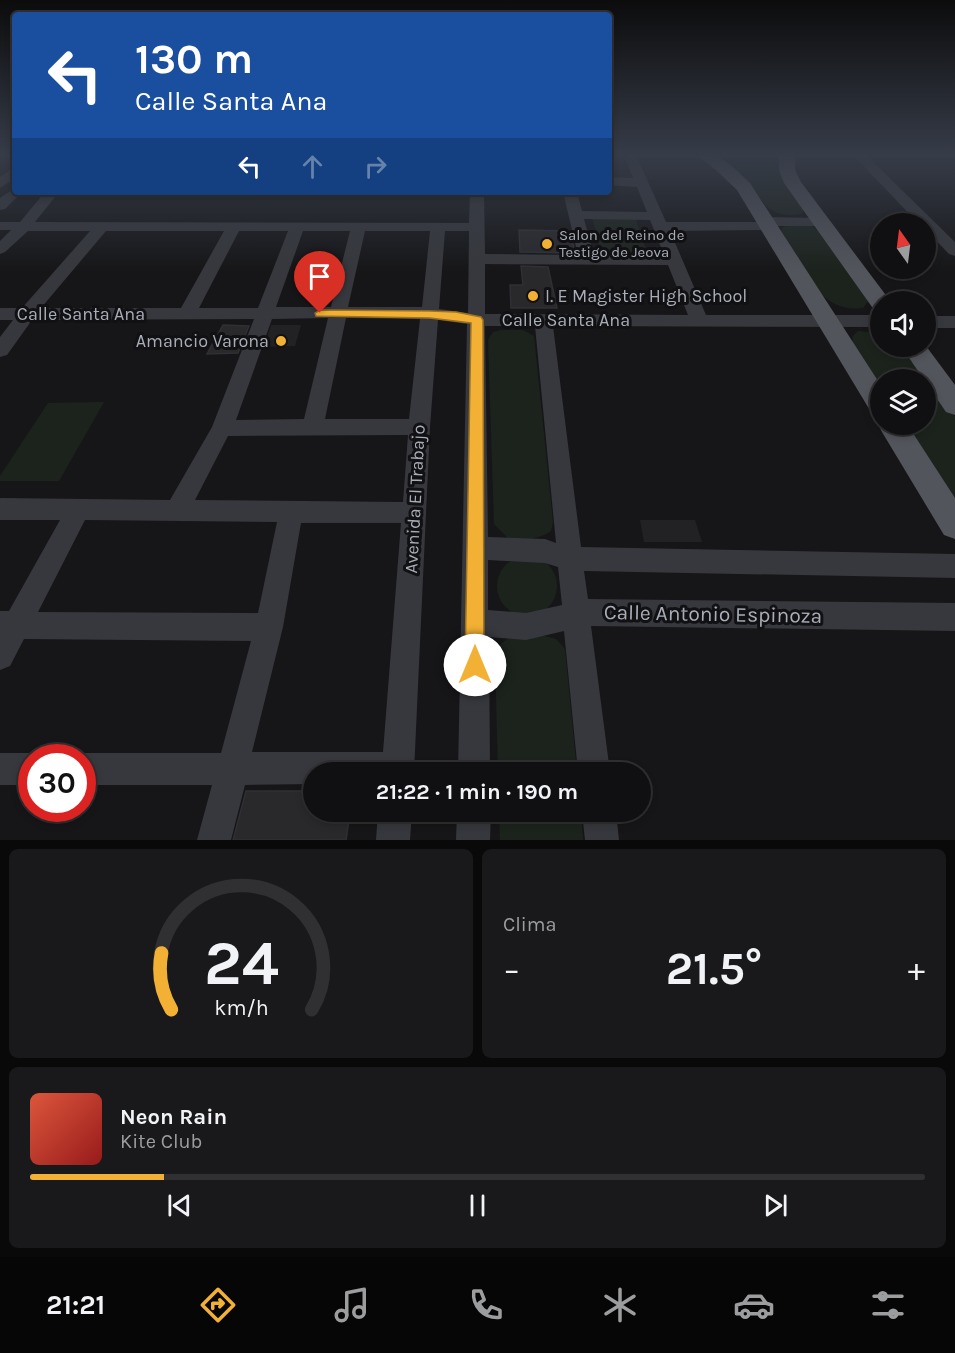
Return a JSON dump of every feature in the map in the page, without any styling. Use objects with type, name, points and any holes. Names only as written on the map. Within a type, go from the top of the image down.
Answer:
[{"type":"main road","points":[[747,194],[870,389]]},
{"type":"main road","points":[[801,194],[872,291]]},
{"type":"main road","points":[[921,357],[955,405]]},
{"type":"main road","points":[[899,435],[955,525]]},
{"type":"street","points":[[646,194],[700,321]]},
{"type":"street","points":[[899,194],[918,213]]},
{"type":"street","points":[[0,206],[12,195]]},
{"type":"street","points":[[0,249],[24,226],[50,195]]},
{"type":"street","points":[[474,762],[477,195]]},
{"type":"street","points":[[571,195],[587,260]]},
{"type":"street","points":[[576,214],[657,221],[767,224],[822,222]]},
{"type":"street","points":[[0,226],[477,227]]},
{"type":"street","points":[[0,350],[27,314],[102,226]]},
{"type":"street","points":[[187,314],[234,226]]},
{"type":"street","points":[[177,511],[222,428],[297,226]]},
{"type":"street","points":[[312,428],[358,227]]},
{"type":"street","name":"Avenida El Trabajo","points":[[399,762],[419,426],[438,227]]},
{"type":"street","points":[[936,229],[955,229]]},
{"type":"street","points":[[936,231],[955,251]]},
{"type":"street","points":[[477,259],[673,260]]},
{"type":"street","name":"Calle Santa Ana","points":[[0,314],[339,313],[430,314],[477,320],[870,321]]},
{"type":"street","points":[[543,320],[593,762]]},
{"type":"street","points":[[936,321],[955,322]]},
{"type":"street","points":[[222,428],[419,426]]},
{"type":"street","points":[[0,509],[415,513]]},
{"type":"street","points":[[0,656],[8,626],[78,510]]},
{"type":"street","points":[[214,840],[269,627],[291,513]]},
{"type":"street","points":[[476,548],[545,551],[570,559],[955,566]]},
{"type":"street","name":"Calle Antonio Espinoza","points":[[475,622],[525,628],[553,623],[576,612],[955,617]]},
{"type":"street","points":[[8,626],[269,627]]},
{"type":"street","points":[[0,769],[18,769]]},
{"type":"street","points":[[96,769],[303,770]]},
{"type":"street","points":[[393,840],[394,822]]},
{"type":"street","points":[[473,840],[474,822]]},
{"type":"street","points":[[600,822],[602,840]]},
{"type":"shaded area","points":[[757,194],[797,194],[804,209],[802,214],[780,214],[766,206]]},
{"type":"shaded area","points":[[592,217],[635,217],[648,255],[602,255]]},
{"type":"shaded area","points":[[798,224],[811,226],[823,234],[868,301],[863,308],[847,308],[834,303],[812,284],[781,231],[783,227]]},
{"type":"shaded area","name":"Amancio Varona","points":[[271,325],[301,325],[295,346],[264,347]]},
{"type":"shaded area","points":[[523,330],[534,336],[553,522],[551,531],[532,538],[510,540],[494,524],[488,340],[493,332]]},
{"type":"shaded area","points":[[858,331],[870,332],[870,357],[911,357],[920,369],[870,369],[870,372],[852,342],[853,336]]},
{"type":"shaded area","points":[[936,391],[955,417],[955,508],[909,435],[936,435]]},
{"type":"shaded area","points":[[104,402],[59,481],[0,481],[0,476],[48,403]]},
{"type":"shaded area","points":[[640,520],[695,520],[702,542],[644,542]]},
{"type":"shaded area","points":[[527,556],[548,565],[557,586],[548,607],[527,616],[506,607],[497,586],[506,565]]},
{"type":"shaded area","points":[[541,635],[556,639],[565,649],[576,762],[498,762],[495,655],[502,643],[519,636]]},
{"type":"shaded area","points":[[499,822],[582,822],[583,840],[500,840]]},
{"type":"building","name":"Salon del Reino de Testigo de Jeova","points":[[519,230],[570,231],[575,253],[520,252]]},
{"type":"building","name":"I. E Magister High School","points":[[521,266],[548,267],[557,308],[511,308],[510,285],[523,285]]},
{"type":"building","points":[[223,325],[249,326],[238,353],[207,354]]},
{"type":"building","points":[[246,791],[303,791],[303,822],[349,822],[346,840],[233,840]]},
{"type":"place","name":"Salon del Reino de Testigo de Jeova","points":[[547,244]]},
{"type":"place","name":"I. E Magister High School","points":[[533,296]]},
{"type":"place","name":"Amancio Varona","points":[[281,341]]},
{"type":"route","points":[[320,313],[430,314],[477,320],[475,665]]}]
